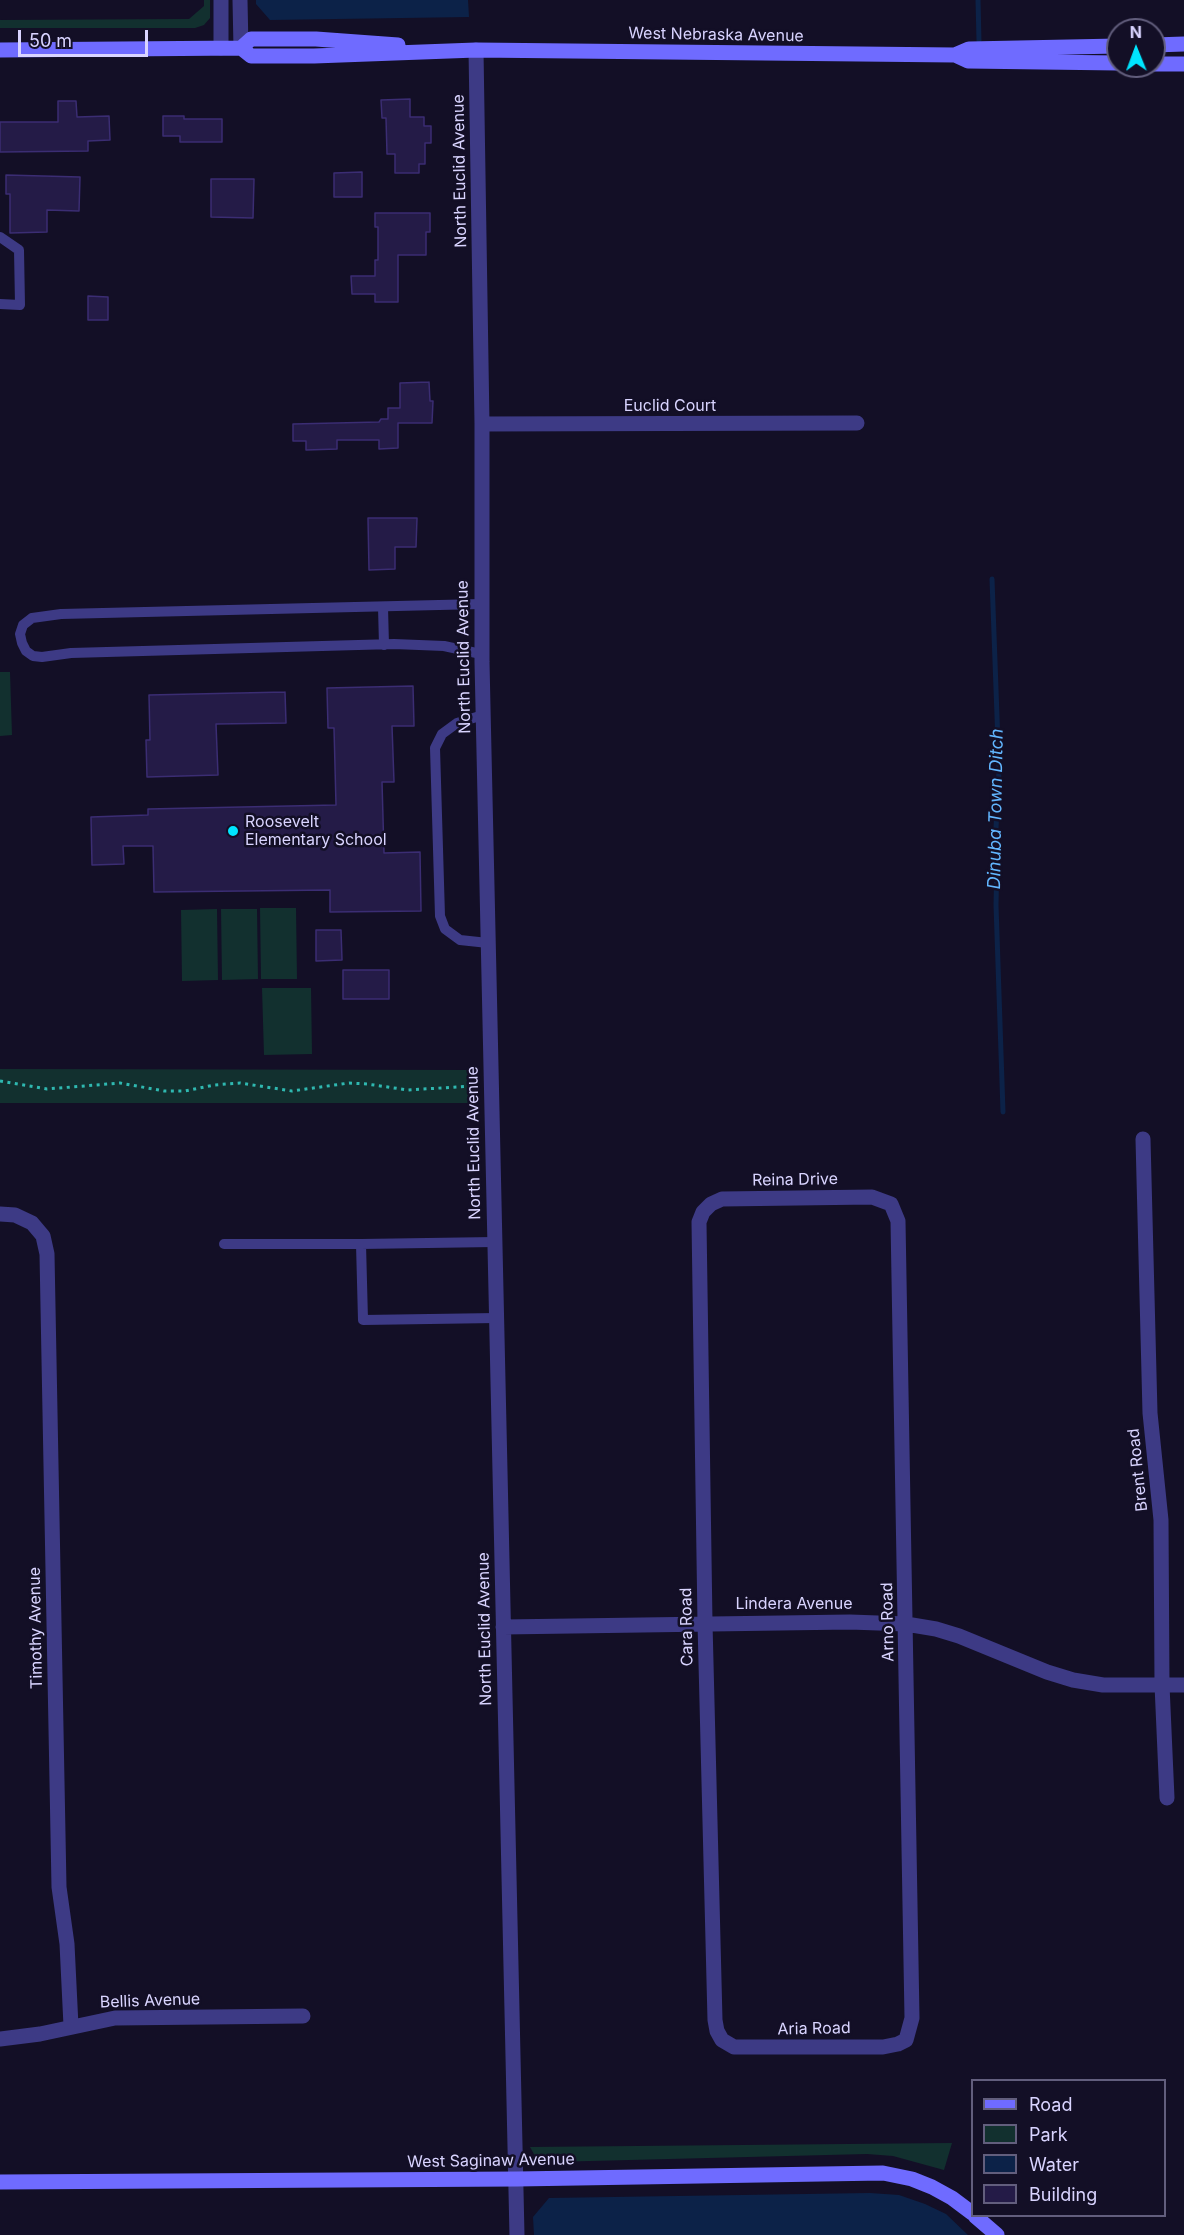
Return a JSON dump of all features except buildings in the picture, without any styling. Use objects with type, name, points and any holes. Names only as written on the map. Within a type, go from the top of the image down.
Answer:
[{"type":"street","points":[[221,0],[221,48]]},
{"type":"street","points":[[240,0],[241,48]]},
{"type":"street","name":"West Nebraska Avenue","points":[[0,50],[241,48],[251,39],[316,39],[476,51],[955,55],[969,49],[1106,46]]},
{"type":"street","points":[[1166,45],[1184,44]]},
{"type":"street","name":"North Euclid Avenue","points":[[476,51],[482,424],[481,654],[517,2235]]},
{"type":"street","name":"West Nebraska Avenue","points":[[955,55],[968,61],[1106,63]]},
{"type":"street","points":[[1166,64],[1184,64]]},
{"type":"street","name":"Euclid Court","points":[[482,424],[857,423]]},
{"type":"street","name":"Brent Road","points":[[1143,1139],[1150,1413],[1161,1520],[1162,1685],[1167,1798]]},
{"type":"street","name":"Reina Drive","points":[[703,1212],[711,1204],[722,1199],[872,1197],[891,1204]]},
{"type":"street","name":"Arno Road","points":[[891,1204],[898,1221],[906,1624],[912,2018],[906,2040]]},
{"type":"street","name":"Cara Road","points":[[703,1212],[698,1232],[705,1623],[715,2020],[722,2040]]},
{"type":"street","name":"Timothy Avenue","points":[[0,1214],[23,1218],[39,1229],[47,1254],[59,1887],[68,1944],[72,2026]]},
{"type":"street","name":"Lindera Avenue","points":[[503,1627],[705,1623],[906,1624],[959,1636],[1047,1672],[1073,1680],[1103,1685],[1184,1685]]},
{"type":"street","name":"Bellis Avenue","points":[[0,2039],[138,2017],[303,2016]]},
{"type":"street","name":"Aria Road","points":[[722,2040],[734,2047],[748,2048],[884,2047],[906,2040]]},
{"type":"street","name":"West Saginaw Avenue","points":[[0,2182],[517,2179],[883,2173],[912,2179],[932,2187],[971,2212]]},
{"type":"street","name":"West Saginaw Avenue","points":[[977,2217],[997,2235]]},
{"type":"lane","points":[[0,237],[19,250],[20,305],[0,304]]},
{"type":"lane","points":[[481,604],[62,614],[32,618],[23,625],[20,634],[26,651],[33,656],[52,657],[71,653],[384,645],[444,646],[481,654]]},
{"type":"lane","points":[[383,607],[384,645]]},
{"type":"lane","points":[[483,715],[457,723],[442,734],[435,748],[440,916],[445,929],[460,940],[488,942]]},
{"type":"lane","points":[[224,1244],[494,1242]]},
{"type":"lane","points":[[361,1244],[363,1320],[496,1318]]},
{"type":"path","points":[[0,1081],[47,1089],[75,1088],[100,1083],[130,1084],[164,1091],[185,1091],[240,1083],[292,1091],[349,1083],[408,1090],[473,1086]]},
{"type":"green space","points":[[204,0],[210,0],[210,18],[204,25],[195,28],[0,28],[0,20],[189,19],[204,6]]},
{"type":"green space","points":[[0,672],[10,672],[12,735],[0,736]]},
{"type":"green space","points":[[260,908],[296,908],[297,979],[261,979]]},
{"type":"green space","points":[[217,909],[218,980],[182,981],[181,910]]},
{"type":"green space","points":[[221,909],[257,909],[258,979],[222,980]]},
{"type":"green space","points":[[262,988],[311,988],[312,1054],[264,1055]]},
{"type":"green space","points":[[0,1069],[474,1070],[479,1081],[479,1091],[474,1103],[0,1103]]},
{"type":"green space","points":[[952,2143],[944,2170],[893,2156],[867,2154],[550,2162],[535,2156],[530,2147]]},
{"type":"water","points":[[256,0],[468,0],[469,17],[270,20],[256,4]]},
{"type":"water","points":[[870,2193],[899,2195],[925,2204],[946,2214],[968,2235],[534,2235],[533,2217],[549,2198]]},
{"type":"waterway","name":"Dinuba Town Ditch","points":[[978,0],[979,41]]},
{"type":"waterway","name":"Dinuba Town Ditch","points":[[992,579],[999,771],[996,828],[993,835],[997,860],[996,905],[1003,1112]]},
{"type":"place","name":"Roosevelt Elementary School","points":[[233,831]]}]
